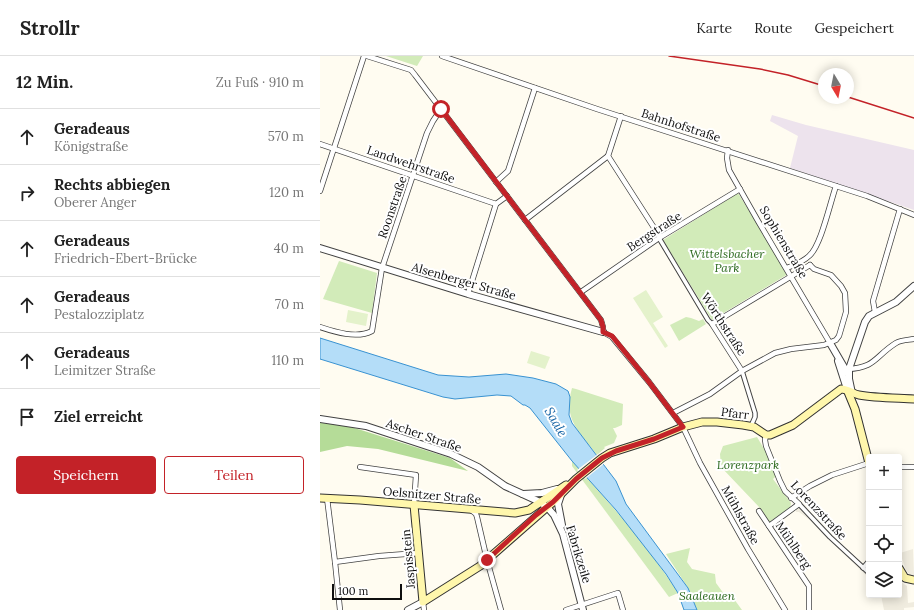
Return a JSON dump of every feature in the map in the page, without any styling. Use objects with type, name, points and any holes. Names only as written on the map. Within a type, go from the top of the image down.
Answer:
[{"type":"main road","points":[[766,435],[793,425],[840,390],[845,389],[860,396],[914,399]]},
{"type":"main road","points":[[821,404],[841,394],[850,392]]},
{"type":"main road","name":"Sophienstraße","points":[[850,392],[867,454]]},
{"type":"main road","points":[[855,409],[856,399],[866,396]]},
{"type":"main road","name":"Pfarr","points":[[563,490],[602,458],[616,451],[654,439],[683,427],[702,422],[717,422],[751,426],[766,435]]},
{"type":"main road","points":[[423,602],[487,560],[547,507],[563,490]]},
{"type":"main road","name":"Oelsnitzer Straße","points":[[323,498],[520,513],[529,510],[540,502],[563,490]]},
{"type":"main road","name":"Jaspisstein","points":[[414,505],[423,602]]},
{"type":"main road","points":[[902,573],[905,578],[914,580]]},
{"type":"street","points":[[320,192],[366,56],[374,57],[411,70],[601,320],[603,332]]},
{"type":"street","name":"Bahnhofstraße","points":[[442,56],[535,88],[836,186],[900,209],[914,216]]},
{"type":"street","points":[[496,182],[508,171],[535,88]]},
{"type":"street","name":"Roonstraße","points":[[320,327],[352,334],[365,334],[372,331],[382,268],[427,133],[441,109]]},
{"type":"street","points":[[525,220],[608,156],[621,116]]},
{"type":"street","name":"Landwehrstraße","points":[[320,144],[496,204]]},
{"type":"street","name":"Sophienstraße","points":[[728,150],[727,162],[740,189],[830,343],[847,369]]},
{"type":"street","points":[[608,156],[660,237]]},
{"type":"street","points":[[787,268],[808,257],[813,252],[818,242],[836,186]]},
{"type":"street","name":"Bergstraße","points":[[580,292],[660,237],[740,189]]},
{"type":"street","points":[[468,294],[496,204],[507,196]]},
{"type":"street","points":[[876,312],[873,301],[900,209]]},
{"type":"street","name":"Wörthstraße","points":[[660,237],[708,320],[742,370],[755,413],[751,426]]},
{"type":"street","name":"Alsenberger Straße","points":[[320,248],[468,294],[603,332]]},
{"type":"street","points":[[673,414],[710,394],[742,370],[775,353],[783,350],[824,345],[836,340],[839,336],[846,312],[845,294],[837,280],[831,275],[814,269],[810,265],[808,257]]},
{"type":"street","points":[[712,324],[810,265]]},
{"type":"street","points":[[840,390],[846,379],[847,369],[865,322],[869,316],[896,302],[914,286]]},
{"type":"street","name":"Mühlstraße","points":[[603,332],[612,336],[683,427],[700,463],[748,549],[785,610]]},
{"type":"street","points":[[839,365],[841,368],[847,369],[867,366],[897,343],[914,339]]},
{"type":"street","name":"Sophienstraße","points":[[830,343],[846,379],[850,392]]},
{"type":"street","name":"Ascher Straße","points":[[320,419],[366,426],[451,454],[478,467],[498,482],[514,491],[540,502]]},
{"type":"street","name":"Lorenzstraße","points":[[766,435],[766,446],[785,491],[830,537],[866,570]]},
{"type":"street","points":[[791,498],[832,475],[866,464]]},
{"type":"street","points":[[360,467],[416,475],[414,505]]},
{"type":"street","points":[[902,467],[914,467]]},
{"type":"street","points":[[563,490],[558,500],[558,504],[567,546]]},
{"type":"street","name":"Ascher Straße","points":[[514,491],[525,494],[535,494],[563,490]]},
{"type":"street","points":[[323,498],[336,562],[340,610]]},
{"type":"street","name":"Fabrikzeile","points":[[540,502],[547,507],[557,519],[567,546],[583,608]]},
{"type":"street","points":[[769,526],[799,504]]},
{"type":"street","points":[[470,510],[476,514],[477,517],[501,610]]},
{"type":"street","name":"Mühlberg","points":[[759,511],[809,586],[809,610]]},
{"type":"street","points":[[336,562],[380,556],[419,553]]},
{"type":"street","points":[[863,568],[868,562]]},
{"type":"street","points":[[566,610],[583,608],[618,593],[623,610]]},
{"type":"street","points":[[408,610],[423,602]]},
{"type":"street","name":"Jaspisstein","points":[[423,602],[424,610]]},
{"type":"shaded area","points":[[772,115],[806,125],[914,150],[914,210],[790,168],[798,136],[770,121]]},
{"type":"shaded area","points":[[802,502],[820,524],[858,560],[865,565],[866,564],[866,575],[810,520],[799,512],[796,512],[796,506]]},
{"type":"shaded area","points":[[913,549],[914,575],[912,576],[906,570],[902,559],[902,552]]},
{"type":"shaded area","points":[[902,583],[907,586],[908,603],[914,602],[914,607],[904,608],[904,610],[884,610],[882,598],[902,598]]},
{"type":"green space","points":[[386,56],[423,56],[417,66]]},
{"type":"green space","name":"Wittelsbacher Park","points":[[738,193],[788,274],[712,320],[663,240]]},
{"type":"green space","points":[[339,261],[377,273],[372,313],[323,299]]},
{"type":"green space","points":[[646,290],[663,317],[653,323],[668,346],[665,348],[633,298]]},
{"type":"green space","points":[[348,310],[368,314],[366,326],[346,322]]},
{"type":"green space","points":[[686,317],[699,321],[703,319],[706,324],[679,341],[670,325]]},
{"type":"green space","points":[[531,351],[550,357],[545,369],[527,363]]},
{"type":"green space","points":[[572,388],[623,404],[622,425],[613,428],[617,436],[614,443],[604,447],[605,448],[597,455],[579,432],[571,417],[570,399]]},
{"type":"green space","points":[[320,423],[340,424],[450,458],[468,471],[378,449],[347,446],[320,452]]},
{"type":"green space","name":"Lorenzpark","points":[[757,437],[769,457],[776,476],[773,479],[791,503],[790,508],[769,522],[760,508],[721,467],[720,454],[723,446]]},
{"type":"green space","points":[[572,461],[641,541],[678,593],[669,597],[572,466]]},
{"type":"green space","name":"Saaleauen","points":[[690,548],[687,562],[692,569],[715,574],[716,583],[724,594],[734,599],[742,610],[697,610],[688,588],[666,554]]},
{"type":"water","name":"Saale","points":[[320,338],[438,375],[469,377],[506,374],[533,378],[556,384],[568,391],[570,397],[569,415],[572,423],[616,481],[626,504],[688,588],[697,610],[684,610],[678,593],[666,574],[616,510],[572,461],[530,408],[523,405],[511,396],[497,395],[455,399],[443,397],[320,359]]},
{"type":"pier","points":[[598,454],[605,463],[585,479],[577,470]]},
{"type":"railway","points":[[669,56],[760,69],[788,75],[818,84]]},
{"type":"railway","points":[[854,99],[914,118]]},
{"type":"route","points":[[441,109],[601,320],[603,332],[612,336],[683,427],[665,435],[606,455],[570,484],[562,494],[536,515],[487,560]]}]
